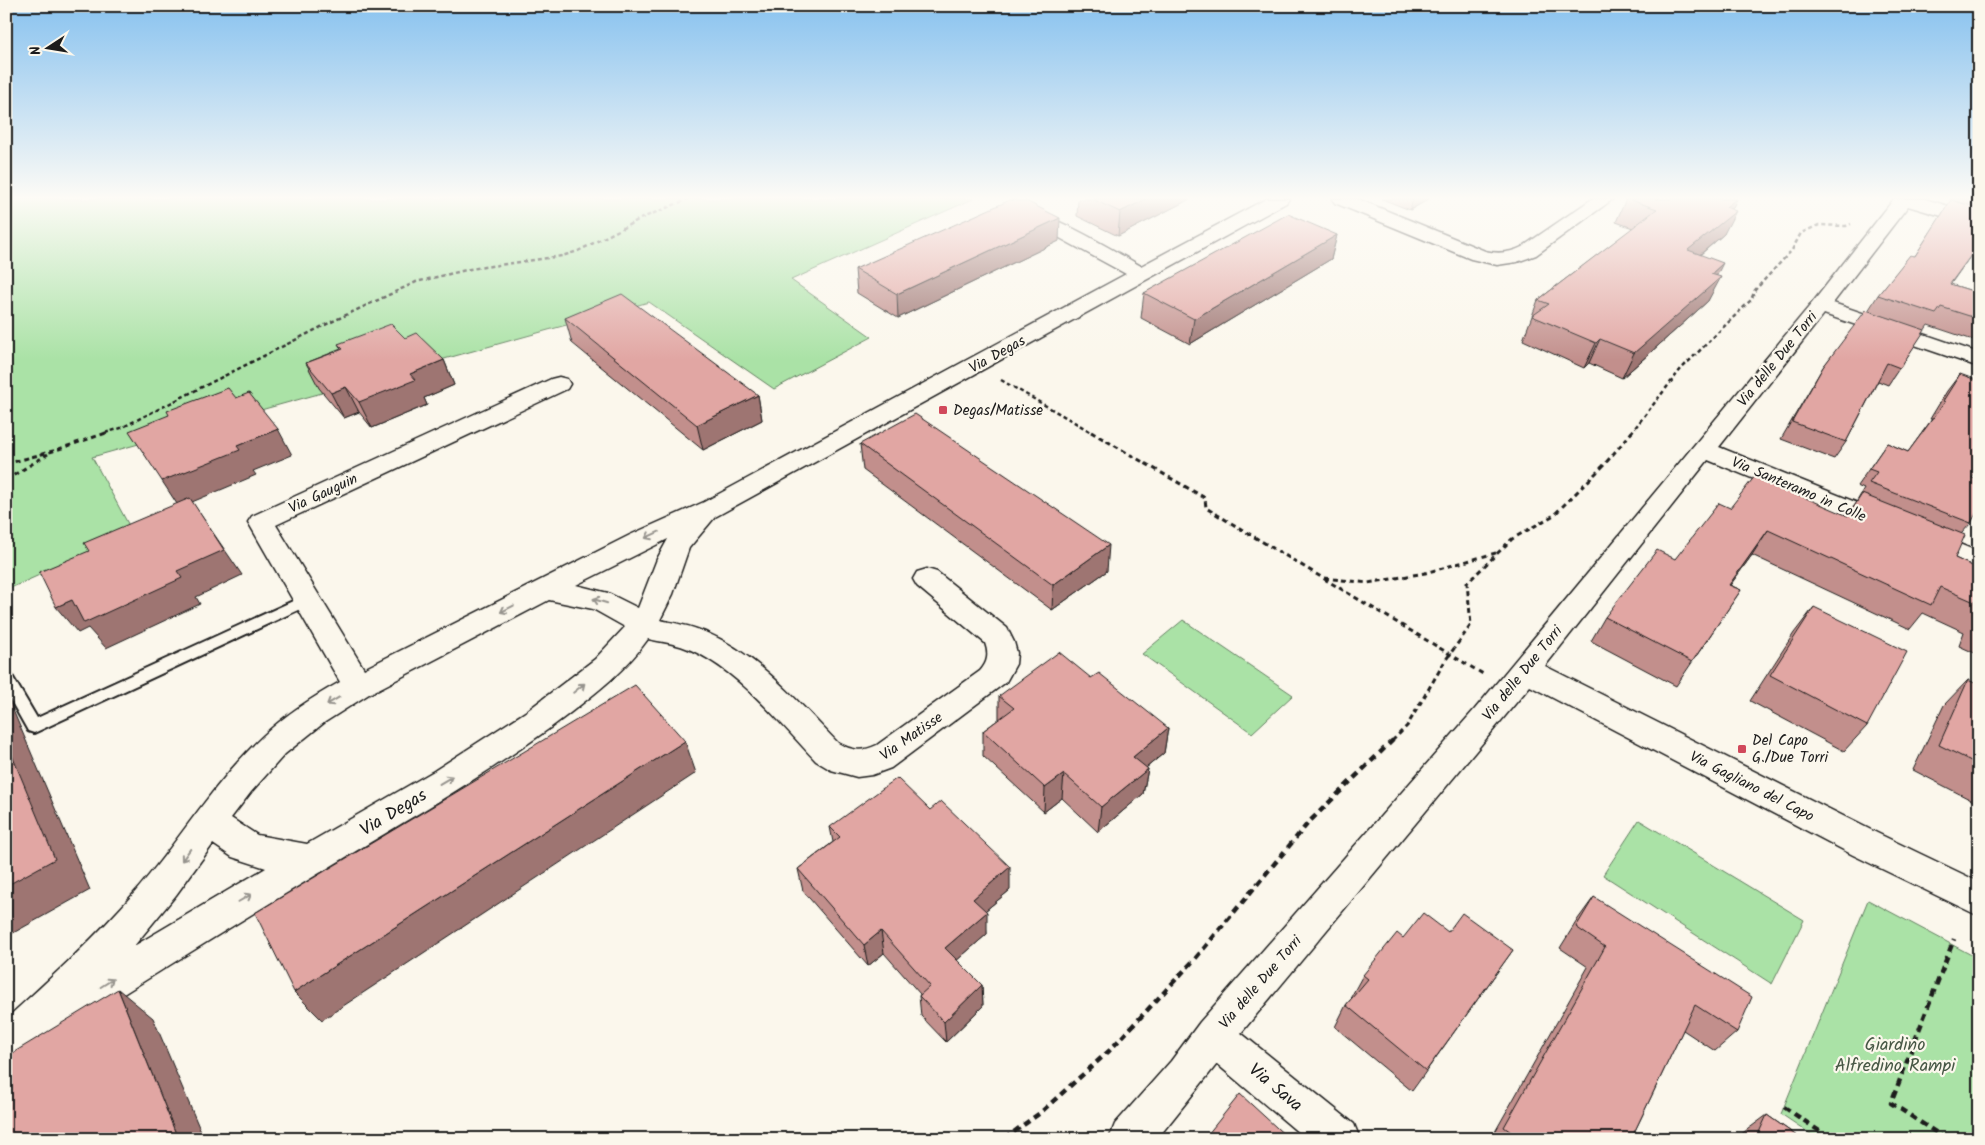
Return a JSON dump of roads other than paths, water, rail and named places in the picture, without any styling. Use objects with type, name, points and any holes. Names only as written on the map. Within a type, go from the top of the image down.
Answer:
[{"type":"street","points":[[1102,252],[1142,274]]},
{"type":"street","name":"Via Degas","points":[[6,1046],[90,965],[141,911],[176,869],[249,771],[278,741],[316,711],[358,686],[545,589],[639,541],[713,508],[1182,252]]},
{"type":"street","points":[[1472,252],[1488,258],[1506,259],[1521,256],[1527,252]]},
{"type":"street","name":"Via delle Due Torri","points":[[1130,1139],[1185,1075],[1214,1036],[1518,680],[1862,252]]},
{"type":"street","points":[[1820,306],[1979,360]]},
{"type":"street","name":"Via Gauguin","points":[[358,686],[261,522],[559,384]]},
{"type":"street","name":"Via Santeramo in Colle","points":[[1703,449],[1979,563]]},
{"type":"street","name":"Via Degas","points":[[6,1046],[172,942],[474,764],[528,728],[597,674],[622,650],[642,626],[653,606],[672,553],[691,527],[713,508]]},
{"type":"street","name":"Via Matisse","points":[[642,626],[694,639],[723,654],[764,686],[827,752],[837,760],[856,765],[866,764],[888,754],[991,679],[1002,664],[1002,645],[997,636],[927,579]]},
{"type":"street","points":[[545,589],[598,600],[633,618],[642,626]]},
{"type":"street","name":"Via Gagliano del Capo","points":[[1518,680],[1979,900]]},
{"type":"street","points":[[212,821],[229,839],[245,847],[262,853],[311,860]]},
{"type":"street","name":"Via Sava","points":[[1214,1036],[1339,1139]]},
{"type":"lane","points":[[6,678],[34,727],[306,600]]},
{"type":"place","name":"Degas/Matisse","points":[[943,410]]},
{"type":"place","name":"Del Capo G./Due Torri","points":[[1742,749]]},
{"type":"park label","name":"Giardino Alfredino Rampi","points":[[1895,1054]]}]
